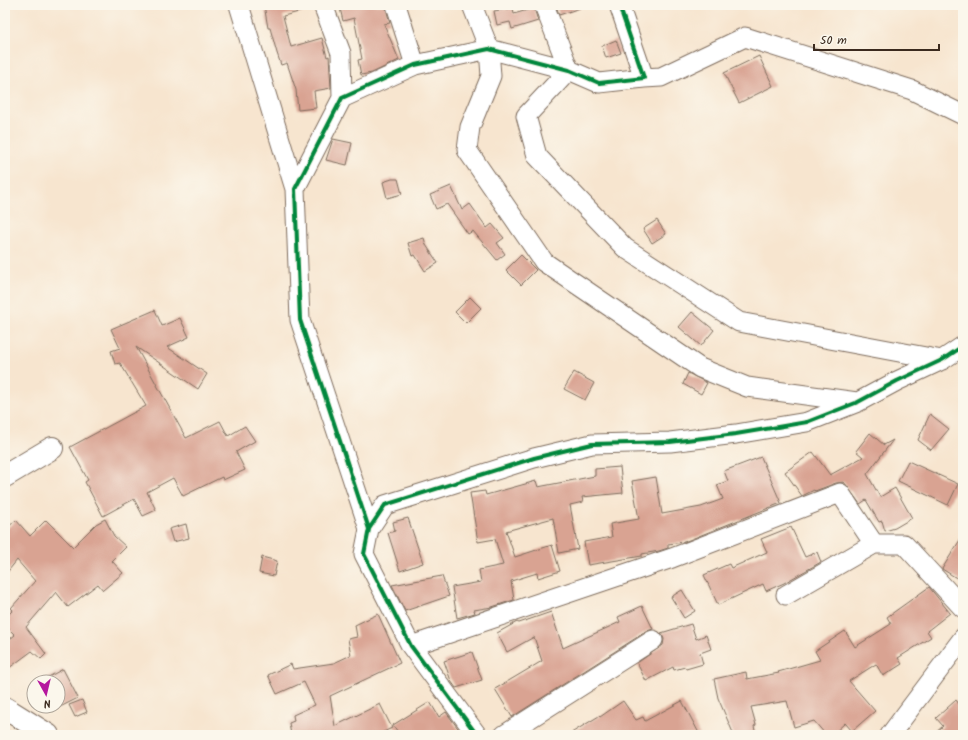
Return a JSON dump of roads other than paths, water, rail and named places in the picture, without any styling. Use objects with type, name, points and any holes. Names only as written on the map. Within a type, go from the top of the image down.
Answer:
[{"type":"street","points":[[239,5],[296,189],[300,320],[370,529]]},
{"type":"street","points":[[296,189],[342,98],[341,54],[323,5]]},
{"type":"street","points":[[396,5],[415,65]]},
{"type":"street","points":[[472,5],[489,49],[491,76],[470,127],[467,150],[544,262],[700,368],[747,387],[858,402]]},
{"type":"street","points":[[544,5],[570,70]]},
{"type":"street","points":[[619,5],[644,78]]},
{"type":"street","points":[[342,98],[415,65],[489,49],[570,70],[599,82],[661,78],[745,37],[912,90],[963,115]]},
{"type":"street","points":[[570,70],[526,116],[537,156],[625,248],[739,322],[942,360]]},
{"type":"street","points":[[477,735],[411,646],[364,554],[370,529],[385,505],[534,458],[592,444],[670,442],[736,434],[807,422],[858,402],[897,380],[942,360],[963,346]]},
{"type":"street","points":[[5,476],[52,448]]},
{"type":"street","points":[[411,646],[672,558],[840,493],[874,544]]},
{"type":"street","points":[[786,595],[874,544],[904,544],[963,608]]},
{"type":"street","points":[[890,735],[963,638]]},
{"type":"street","points":[[504,735],[653,640]]},
{"type":"street","points":[[5,708],[48,735]]}]
